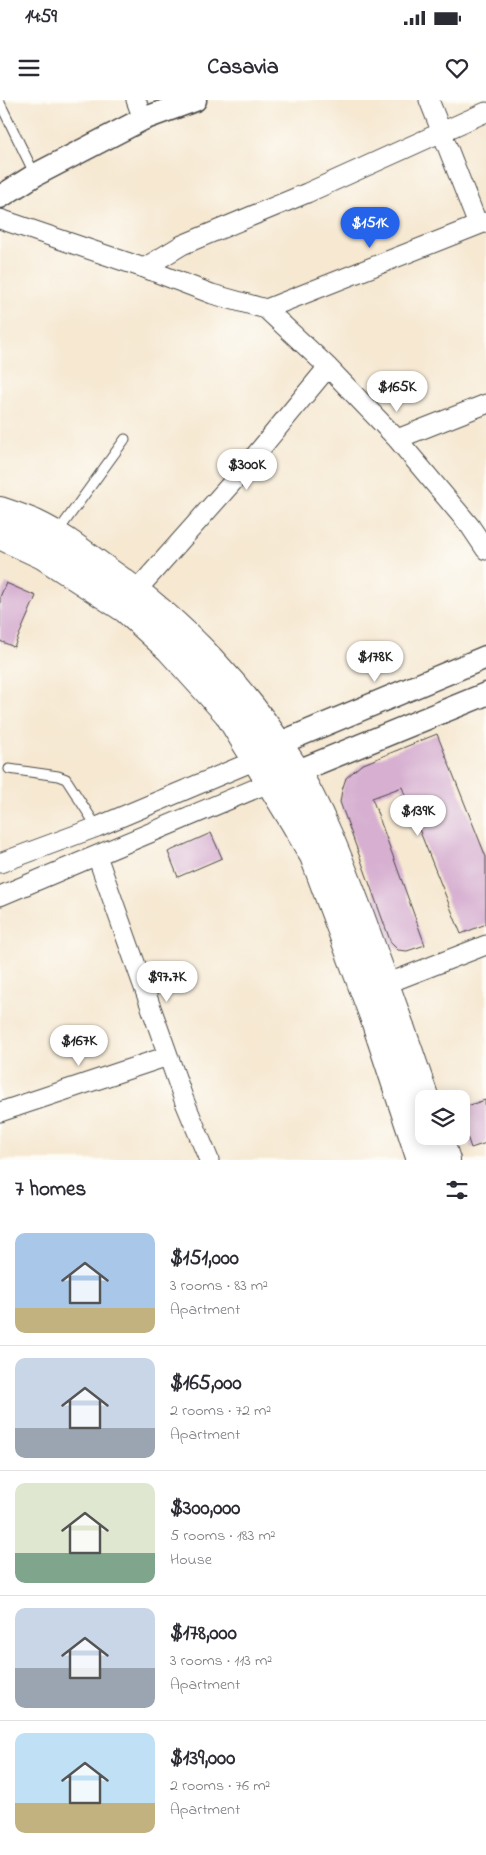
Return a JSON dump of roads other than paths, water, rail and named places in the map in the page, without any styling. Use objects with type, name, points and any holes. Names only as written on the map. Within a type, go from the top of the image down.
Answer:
[{"type":"main road","points":[[0,510],[36,524],[56,535],[136,591],[186,635],[247,701],[296,772],[334,846],[386,984],[422,1090]]},
{"type":"main road","points":[[0,536],[43,555],[126,609],[170,649],[228,712],[314,856],[372,1014],[421,1160]]},
{"type":"main road","points":[[441,1145],[446,1160]]},
{"type":"street","points":[[0,196],[140,109],[195,100]]},
{"type":"street","points":[[266,309],[482,223],[441,132],[429,100]]},
{"type":"street","points":[[144,268],[182,245],[307,193],[486,112]]},
{"type":"street","points":[[0,219],[144,268],[212,294],[266,309],[328,367],[397,438],[470,526],[486,550]]},
{"type":"street","points":[[136,591],[238,475],[328,367]]},
{"type":"street","points":[[397,438],[486,404]]},
{"type":"street","points":[[0,863],[97,827],[256,760],[278,744],[486,657]]},
{"type":"street","points":[[0,896],[486,694]]},
{"type":"street","points":[[97,856],[184,1100],[210,1160]]},
{"type":"street","points":[[386,984],[486,945]]},
{"type":"street","points":[[0,1112],[168,1056]]},
{"type":"lane","points":[[0,103],[35,175]]},
{"type":"lane","points":[[56,535],[125,439]]},
{"type":"lane","points":[[9,769],[58,776],[66,779],[97,827]]}]
